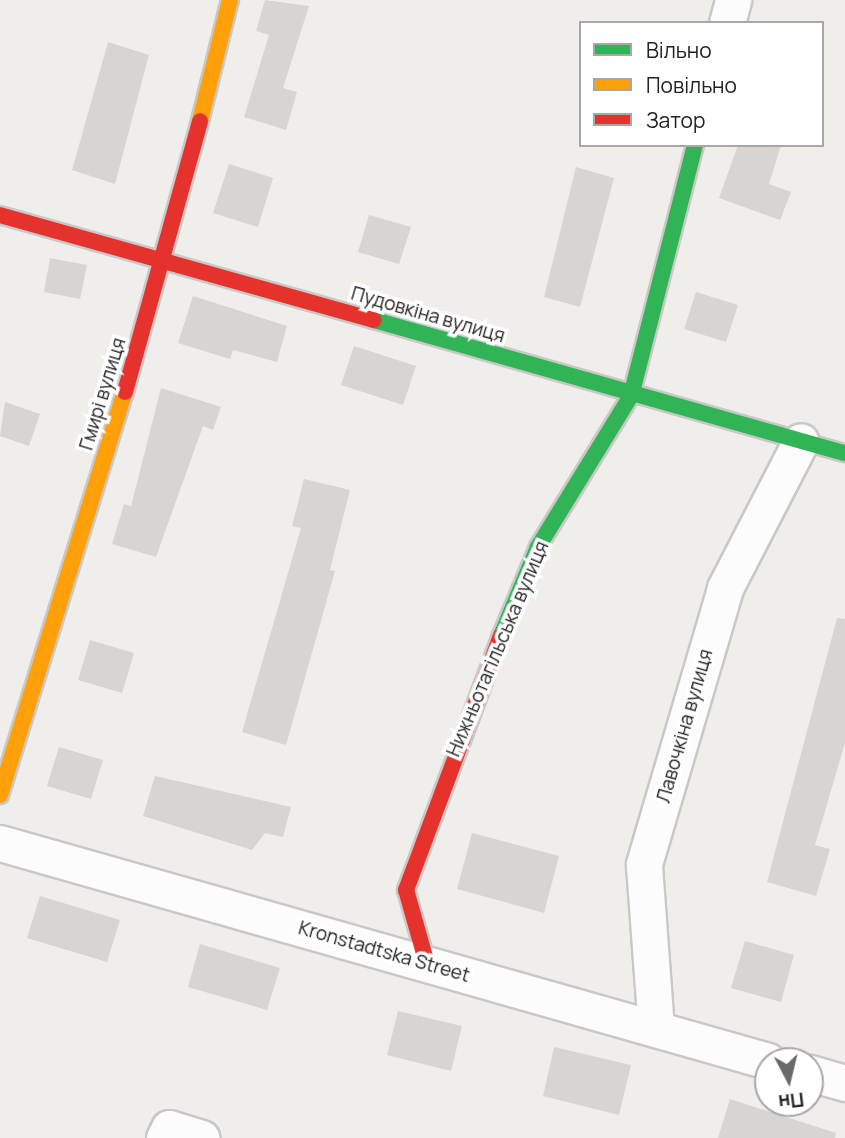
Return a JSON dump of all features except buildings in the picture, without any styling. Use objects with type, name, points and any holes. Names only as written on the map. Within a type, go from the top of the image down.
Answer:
[{"type":"street","name":"Гмирі вулиця","points":[[0,795],[166,261],[230,0]]},
{"type":"street","points":[[728,21],[733,0]]},
{"type":"street","name":"Нижньотагільська вулиця","points":[[426,964],[405,890],[464,722],[538,547],[631,396],[694,147]]},
{"type":"street","name":"Пудовкіна вулиця","points":[[0,215],[631,396],[845,453]]},
{"type":"street","name":"Лавочкіна вулиця","points":[[656,1029],[644,864],[725,588],[801,441]]},
{"type":"street","name":"Kronstadtska Street","points":[[0,843],[754,1057]]},
{"type":"street","points":[[824,1077],[845,1083]]},
{"type":"street","points":[[164,1138],[169,1128],[202,1138]]},
{"type":"traffic: fast","points":[[501,636],[538,547],[631,396],[694,147]]},
{"type":"traffic: fast","points":[[374,320],[845,453]]},
{"type":"traffic: slow","points":[[200,121],[230,0]]},
{"type":"traffic: slow","points":[[0,795],[125,392]]},
{"type":"traffic: jam","points":[[125,392],[200,121]]},
{"type":"traffic: jam","points":[[0,215],[374,320]]},
{"type":"traffic: jam","points":[[427,964],[406,890],[501,636]]}]
